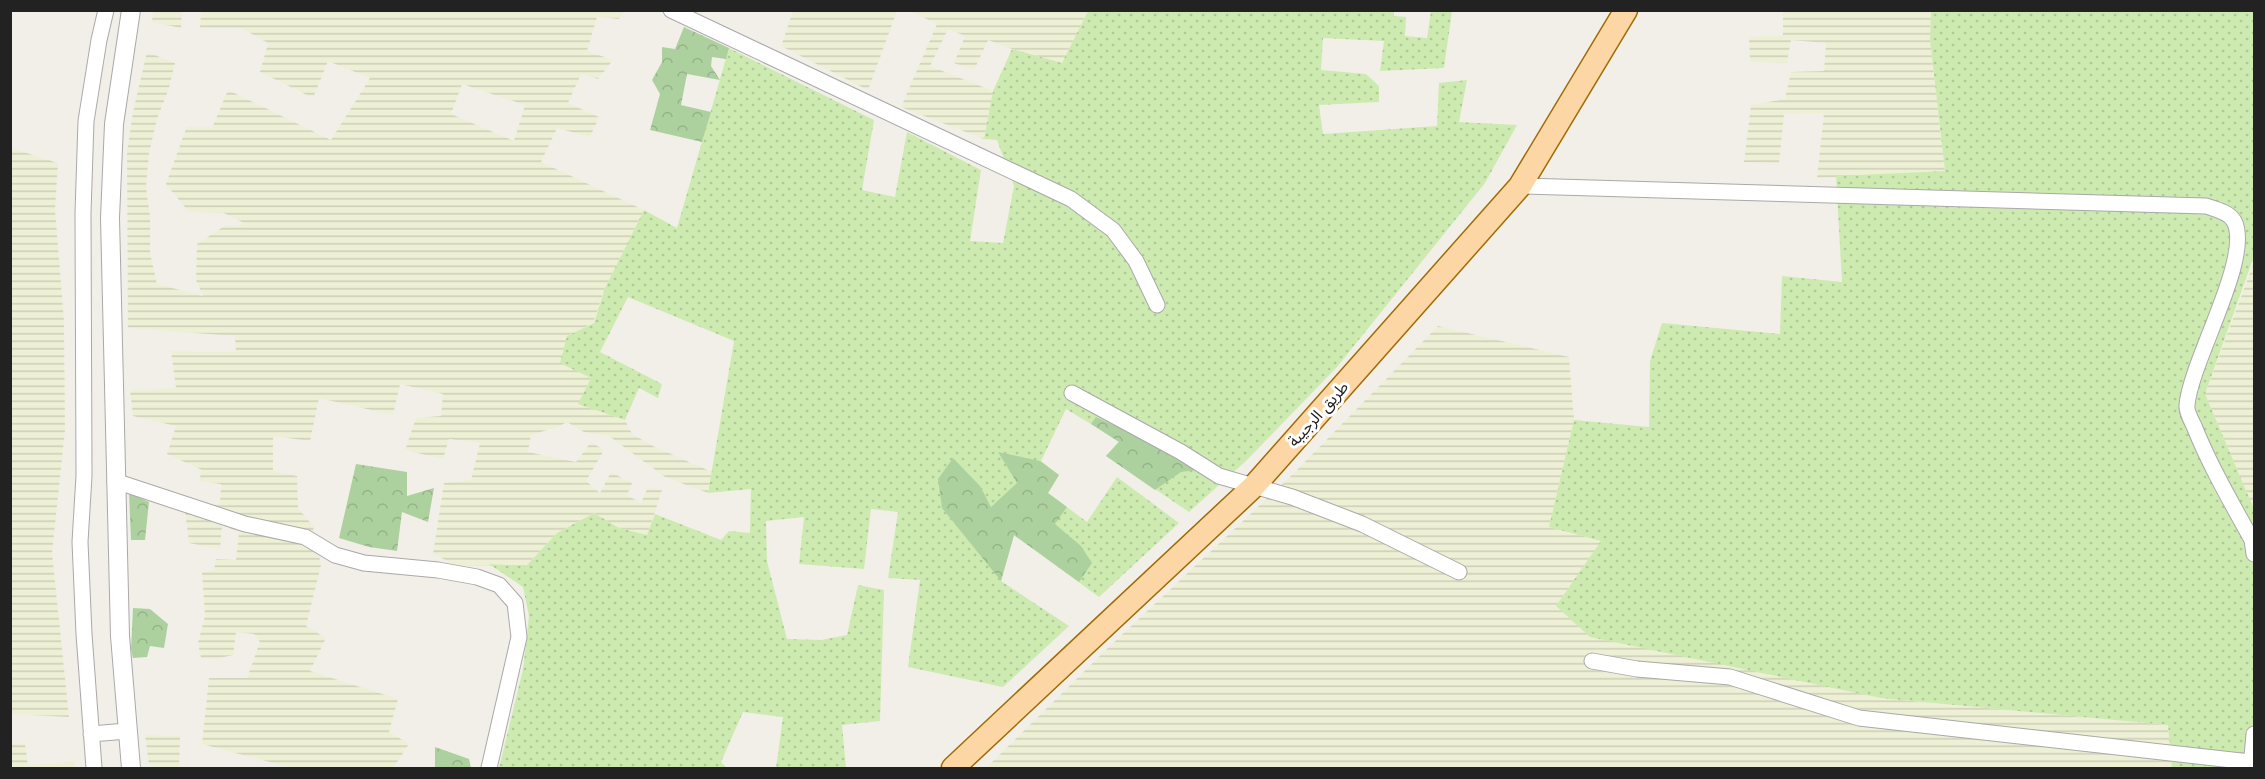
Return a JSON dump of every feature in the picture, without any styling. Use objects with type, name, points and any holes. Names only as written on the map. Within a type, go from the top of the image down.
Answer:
[{"type":"main road","name":"طريق الرجيبة","points":[[952,768],[1252,487],[1520,186],[1626,10]]},
{"type":"street","points":[[94,768],[80,542],[84,476],[83,213],[86,121],[106,10]]},
{"type":"street","points":[[131,10],[114,124],[110,218],[120,636],[131,768]]},
{"type":"street","points":[[671,10],[1071,199],[1113,230],[1136,261],[1157,305]]},
{"type":"street","points":[[1520,186],[2194,206],[2220,210],[2233,219],[2237,231],[2235,269],[2195,369],[2186,407],[2208,460],[2252,540],[2254,554]]},
{"type":"street","points":[[1072,393],[1181,452],[1219,476],[1292,497],[1362,524],[1459,572]]},
{"type":"street","points":[[115,481],[244,524],[305,537],[335,555],[364,563],[438,570],[477,577],[499,585],[515,603],[519,637],[489,768]]},
{"type":"street","points":[[1592,661],[1637,669],[1730,677],[1859,718],[2251,765],[2254,734]]},
{"type":"street","points":[[91,734],[128,731]]},
{"type":"green space","points":[[153,11],[182,11],[181,28],[152,22]]},
{"type":"green space","points":[[201,11],[623,11],[619,19],[597,17],[587,51],[613,60],[598,79],[581,74],[568,103],[599,117],[590,137],[557,128],[541,162],[644,210],[605,288],[593,323],[567,336],[591,378],[579,404],[625,420],[632,434],[653,446],[712,472],[708,493],[665,477],[609,436],[584,432],[567,422],[531,435],[528,452],[576,462],[591,442],[604,450],[586,481],[600,493],[611,472],[632,483],[627,495],[641,503],[648,487],[662,490],[647,536],[619,528],[594,513],[557,533],[526,566],[456,565],[433,554],[444,483],[471,480],[480,443],[449,439],[443,459],[405,450],[416,418],[441,416],[443,394],[400,384],[393,415],[319,398],[310,441],[273,436],[273,471],[297,476],[298,508],[313,526],[321,565],[306,626],[326,638],[310,671],[398,699],[389,732],[409,744],[393,768],[292,768],[202,744],[209,678],[247,678],[260,642],[254,634],[236,632],[233,655],[215,659],[201,658],[198,643],[205,616],[202,572],[214,570],[216,559],[236,560],[239,532],[222,525],[220,549],[189,543],[185,510],[220,504],[221,484],[199,481],[202,470],[167,454],[176,426],[133,416],[130,390],[176,388],[171,351],[236,352],[235,336],[128,328],[127,153],[133,112],[147,52],[175,63],[149,153],[146,187],[150,217],[150,253],[157,284],[203,296],[196,280],[197,244],[223,227],[246,224],[224,213],[189,212],[166,184],[187,126],[212,128],[228,90],[331,140],[370,78],[328,61],[313,98],[260,72],[268,43],[241,28],[200,28]],"holes":[[[462,84],[525,105],[514,141],[451,114]]]},
{"type":"green space","points":[[793,11],[897,11],[868,90],[781,46]]},
{"type":"green space","points":[[910,11],[1088,11],[1062,63],[988,40],[974,70],[954,63],[965,36],[948,29],[930,66],[993,91],[984,139],[901,107],[937,24]]},
{"type":"green space","points":[[1088,11],[1394,11],[1394,16],[1406,17],[1405,36],[1427,38],[1431,11],[1452,11],[1444,68],[1380,71],[1384,41],[1323,38],[1321,70],[1366,74],[1379,86],[1379,102],[1319,105],[1323,134],[1437,126],[1439,83],[1467,80],[1459,122],[1517,125],[1485,183],[1337,367],[1246,461],[1189,512],[1106,456],[1119,441],[1066,409],[1041,461],[1059,475],[1048,493],[1087,522],[1117,477],[1179,523],[1099,597],[1014,535],[1001,581],[1069,626],[1003,687],[908,667],[920,580],[888,578],[898,512],[871,509],[864,569],[799,564],[804,517],[766,521],[767,561],[787,639],[821,640],[847,635],[858,585],[884,590],[880,721],[842,725],[846,768],[776,768],[783,717],[743,712],[721,762],[727,768],[499,768],[523,669],[529,616],[523,587],[489,564],[526,566],[557,533],[594,513],[619,528],[647,535],[655,514],[721,540],[729,531],[750,533],[751,489],[708,493],[734,341],[628,297],[600,352],[662,384],[658,398],[639,388],[625,420],[578,404],[591,378],[560,363],[567,336],[594,323],[605,288],[644,210],[677,228],[729,48],[874,120],[862,190],[895,197],[907,132],[981,170],[970,241],[1003,243],[1014,186],[997,140],[984,139],[993,91],[1012,49],[1062,63]]},
{"type":"green space","points":[[1783,11],[1931,11],[1930,40],[1945,172],[1817,178],[1824,113],[1784,114],[1779,163],[1744,162],[1751,105],[1785,99],[1791,72],[1824,71],[1826,43],[1791,40],[1787,63],[1750,62],[1749,37],[1783,35]]},
{"type":"green space","points":[[1931,11],[2254,11],[2254,256],[2205,394],[2254,509],[2254,768],[2172,768],[2168,725],[1881,698],[1590,637],[1556,606],[1601,541],[1549,527],[1574,420],[1649,427],[1650,361],[1662,323],[1780,334],[1782,276],[1842,282],[1836,176],[1945,171],[1930,40]]},
{"type":"green space","points":[[684,27],[729,48],[726,59],[712,57],[711,66],[720,80],[687,74],[681,105],[711,112],[702,142],[650,130],[660,94],[652,80],[662,62],[662,47],[675,49]]},
{"type":"green space","points":[[11,148],[58,163],[55,210],[64,321],[65,430],[52,553],[69,717],[11,714]]},
{"type":"green space","points":[[2254,262],[2254,509],[2205,394]]},
{"type":"green space","points":[[1438,326],[1569,357],[1574,420],[1549,527],[1602,541],[1556,606],[1881,698],[2168,725],[2172,768],[986,768],[1110,646],[1293,474]]},
{"type":"green space","points":[[1096,417],[1131,433],[1196,470],[1181,472],[1155,490],[1106,456],[1119,442],[1091,424]]},
{"type":"green space","points":[[998,452],[1040,461],[1059,475],[1048,493],[1067,507],[1055,524],[1081,546],[1092,563],[1079,582],[1014,535],[1001,581],[942,508],[938,479],[953,458],[980,486],[991,507],[1017,483]]},
{"type":"green space","points":[[356,464],[407,472],[407,496],[434,488],[428,522],[402,512],[397,551],[369,547],[339,538]]},
{"type":"green space","points":[[129,493],[149,502],[145,540],[131,540]]},
{"type":"green space","points":[[133,608],[150,609],[168,624],[164,648],[150,646],[147,657],[133,658],[131,649]]},
{"type":"green space","points":[[145,735],[180,736],[179,768],[159,768],[158,765],[149,765]]},
{"type":"green space","points":[[11,744],[25,744],[28,765],[74,762],[75,768],[11,768]]},
{"type":"green space","points":[[435,747],[469,759],[471,768],[435,768]]}]
